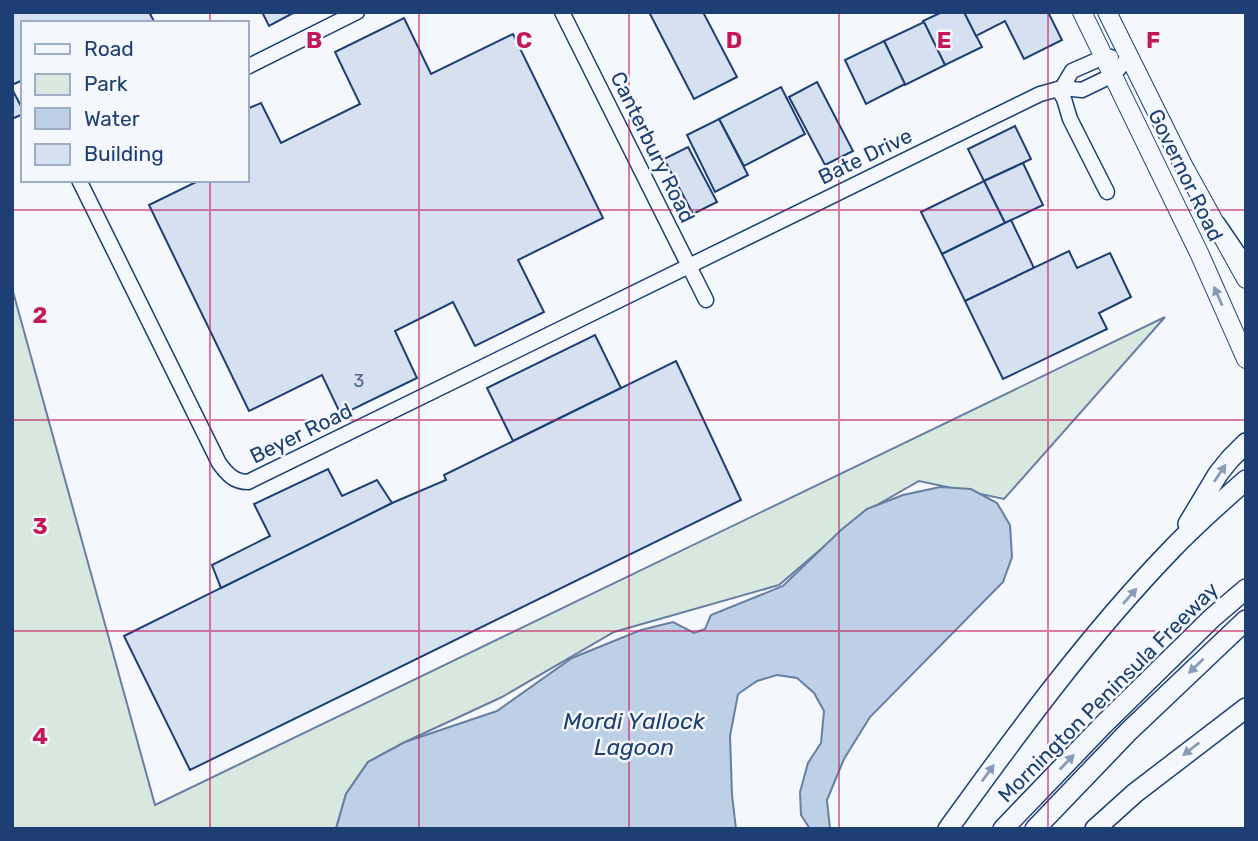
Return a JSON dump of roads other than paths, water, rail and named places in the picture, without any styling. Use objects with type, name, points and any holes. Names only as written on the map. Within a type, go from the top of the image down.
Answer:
[{"type":"highway","points":[[1216,225],[1246,269]]},
{"type":"highway","points":[[1173,548],[1218,474],[1246,443]]},
{"type":"highway","points":[[948,829],[1040,704],[1102,628],[1173,548],[1246,480]]},
{"type":"highway","name":"Mornington Peninsula Freeway","points":[[1003,829],[1103,725],[1212,618],[1246,589]]},
{"type":"highway","name":"Mornington Peninsula Freeway","points":[[1035,829],[1129,731],[1246,620]]},
{"type":"highway","points":[[1095,829],[1135,793],[1246,708]]},
{"type":"main road","name":"Governor Road","points":[[1082,12],[1200,255],[1246,359]]},
{"type":"main road","name":"Governor Road","points":[[1107,12],[1183,165],[1246,279]]},
{"type":"street","points":[[248,66],[357,12]]},
{"type":"street","name":"Canterbury Road","points":[[562,12],[706,300]]},
{"type":"street","name":"Bate Drive","points":[[1060,88],[1072,71],[1104,57],[1129,57]]},
{"type":"street","name":"Bate Drive","points":[[688,265],[1040,94],[1060,88],[1082,90],[1113,75],[1129,57]]},
{"type":"street","points":[[1060,88],[1070,120],[1107,192]]},
{"type":"street","name":"Beyer Road","points":[[80,182],[219,463],[230,477],[239,482],[256,480],[688,265]]},
{"type":"water","name":"Mordi Yallock Lagoon","points":[[940,487],[971,489],[997,503],[1010,525],[1012,557],[1003,582],[870,717],[844,759],[827,800],[830,829],[810,829],[801,815],[800,792],[808,763],[821,743],[824,711],[814,693],[797,678],[777,675],[757,681],[738,694],[730,736],[736,829],[336,829],[346,794],[368,762],[405,742],[497,711],[572,658],[641,630],[673,622],[694,633],[705,629],[711,615],[783,586],[867,509],[903,495]]}]
